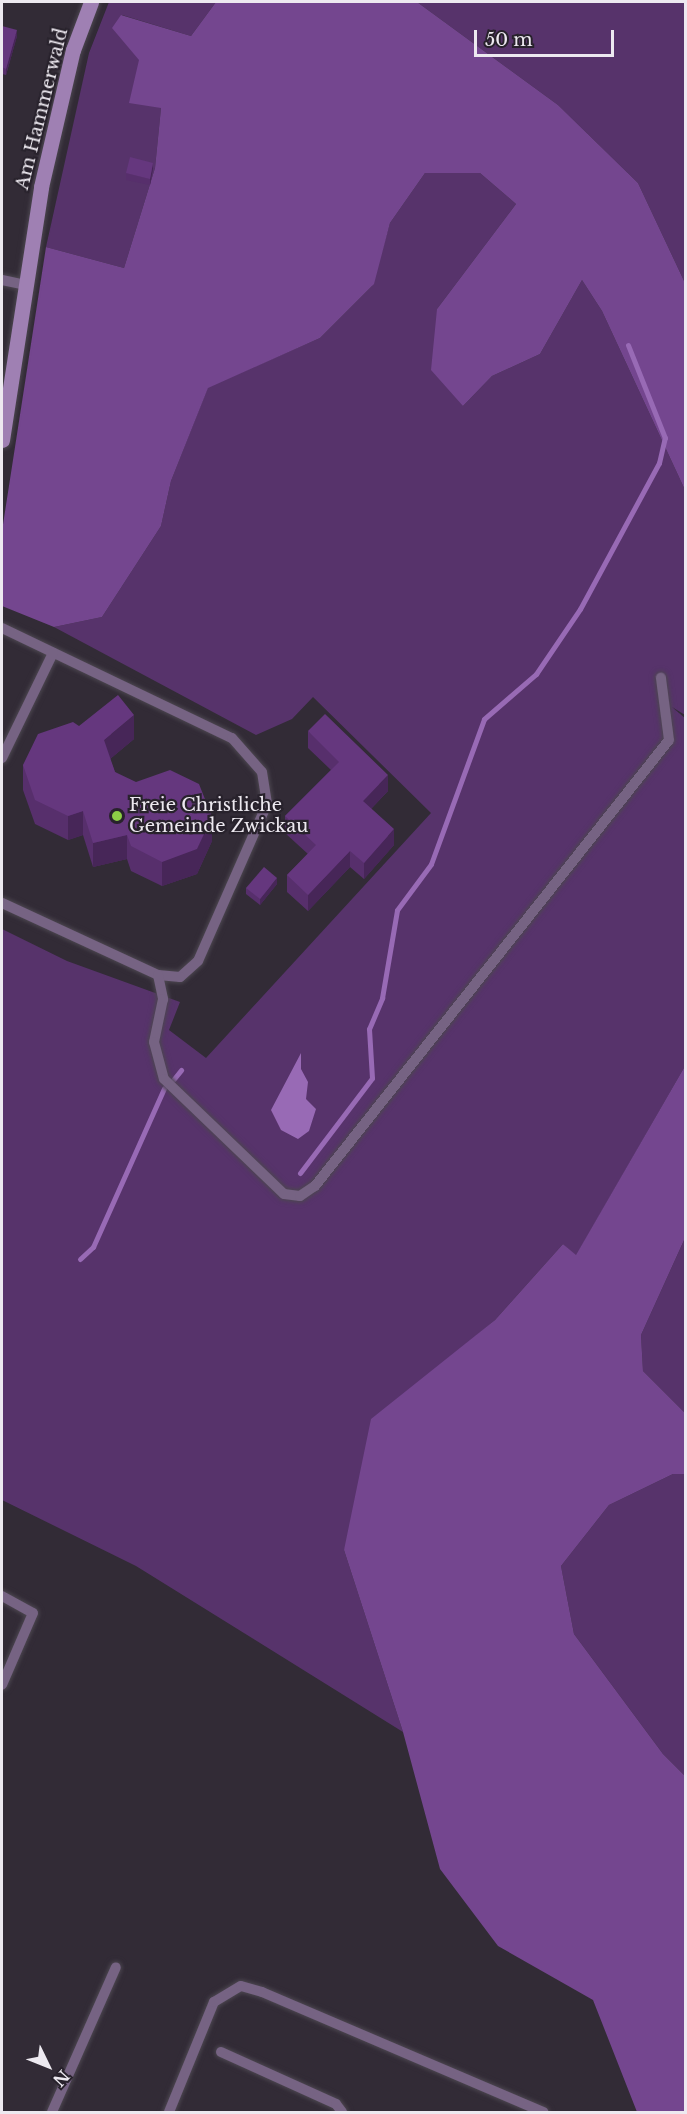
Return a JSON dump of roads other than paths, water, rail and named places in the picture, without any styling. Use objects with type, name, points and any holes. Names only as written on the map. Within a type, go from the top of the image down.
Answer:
[{"type":"main road","name":"Am Hammerwald","points":[[2,440],[41,187],[73,50],[91,2]]},
{"type":"lane","points":[[2,280],[26,285]]},
{"type":"lane","points":[[2,628],[232,738],[262,772],[267,804],[198,961],[180,977],[158,975],[2,903]]},
{"type":"lane","points":[[2,758],[53,653]]},
{"type":"lane","points":[[158,975],[163,999],[154,1042],[164,1078],[284,1194],[300,1196],[315,1186],[669,740],[660,678]]},
{"type":"lane","points":[[2,1596],[33,1612],[2,1685]]},
{"type":"lane","points":[[52,2112],[116,1967]]},
{"type":"lane","points":[[168,2112],[214,2002],[241,1986],[262,1992],[543,2112]]},
{"type":"lane","points":[[221,2052],[336,2104],[342,2112]]},
{"type":"waterway","points":[[300,1173],[372,1078],[369,1029],[382,998],[397,910],[431,864],[484,719],[536,674],[580,609],[659,463],[665,438],[628,345]]},
{"type":"waterway","points":[[173,1080],[181,1070]]},
{"type":"waterway","points":[[80,1259],[93,1247],[164,1088]]},
{"type":"place","name":"Freie Christliche Gemeinde Zwickau","points":[[117,816]]}]
